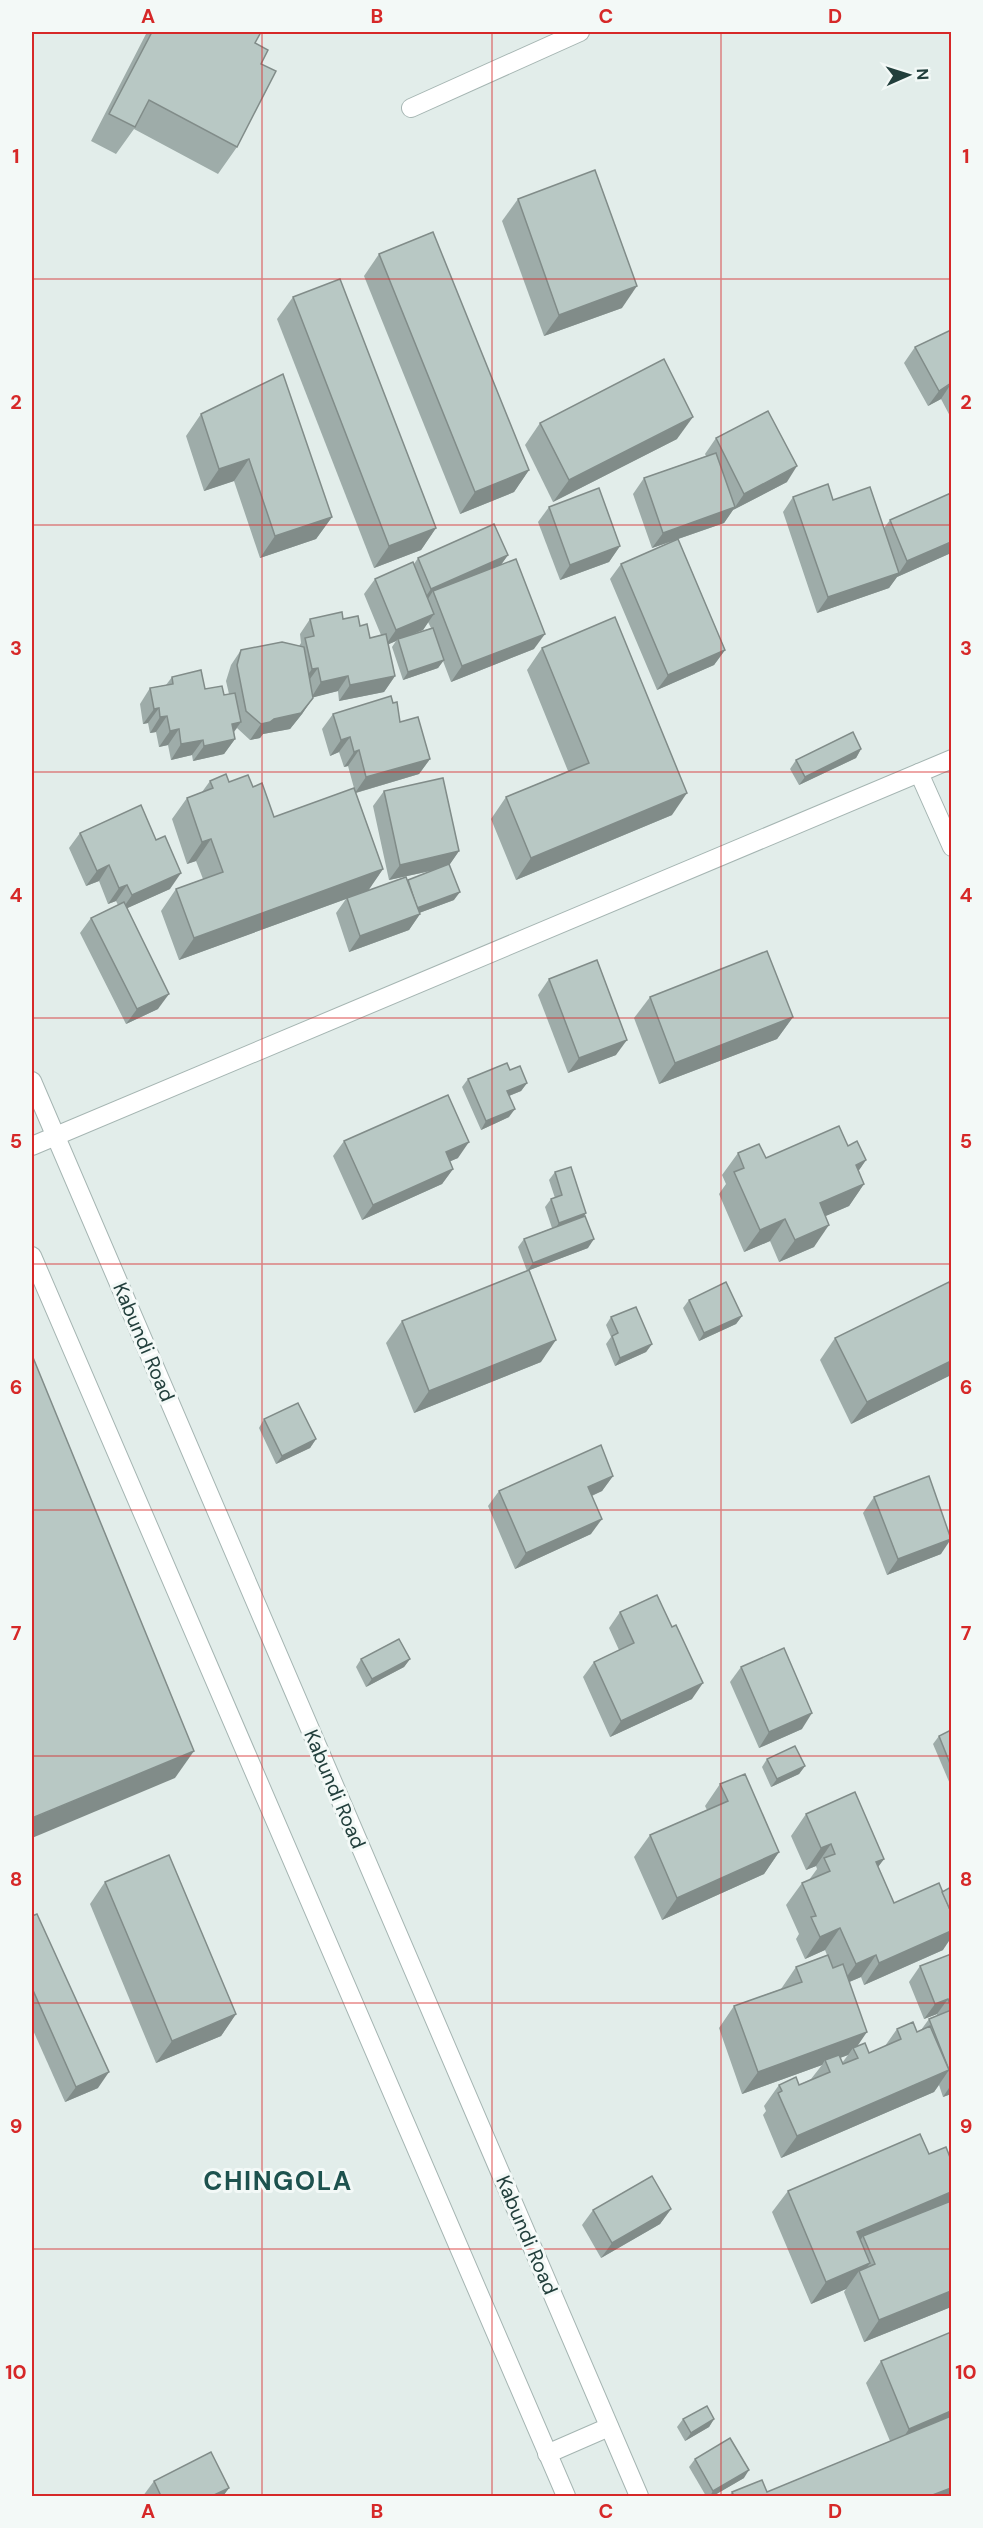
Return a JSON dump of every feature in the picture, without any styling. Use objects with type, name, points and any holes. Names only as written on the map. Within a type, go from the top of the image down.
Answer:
[{"type":"street","points":[[411,108],[580,32]]},
{"type":"street","points":[[32,1146],[951,759]]},
{"type":"street","points":[[919,773],[951,847]]},
{"type":"street","name":"Kabundi Road","points":[[32,1081],[639,2496]]},
{"type":"street","points":[[32,1256],[566,2496]]},
{"type":"street","points":[[547,2454],[609,2427]]},
{"type":"building","points":[[152,32],[261,32],[255,43],[268,50],[261,64],[276,71],[237,147],[149,100],[135,127],[109,114]]},
{"type":"building","points":[[595,170],[637,286],[559,315],[518,199]]},
{"type":"building","points":[[433,232],[529,470],[475,492],[379,254]]},
{"type":"building","points":[[340,279],[436,528],[389,546],[293,297]]},
{"type":"building","points":[[951,330],[951,383],[939,391],[915,347]]},
{"type":"building","points":[[664,359],[693,417],[569,480],[540,423]]},
{"type":"building","points":[[283,374],[332,517],[275,536],[249,459],[219,469],[201,414]]},
{"type":"building","points":[[768,411],[797,466],[744,494],[716,438]]},
{"type":"building","points":[[716,453],[735,507],[663,533],[644,478]]},
{"type":"building","points":[[828,484],[833,500],[870,487],[899,573],[828,597],[793,497]]},
{"type":"building","points":[[599,488],[620,546],[570,565],[549,507]]},
{"type":"building","points":[[951,493],[951,542],[907,561],[890,520]]},
{"type":"building","points":[[494,524],[508,555],[431,589],[418,558]]},
{"type":"building","points":[[678,539],[725,650],[668,675],[621,564]]},
{"type":"building","points":[[516,559],[545,634],[462,666],[433,591]]},
{"type":"building","points":[[413,562],[434,614],[396,630],[375,579]]},
{"type":"building","points":[[342,612],[343,619],[358,616],[360,626],[367,624],[370,638],[386,634],[395,676],[350,685],[348,676],[321,682],[318,668],[312,669],[305,638],[314,636],[310,619]]},
{"type":"building","points":[[615,617],[687,793],[531,858],[506,797],[589,763],[542,648]]},
{"type":"building","points":[[433,628],[444,660],[408,672],[398,639]]},
{"type":"building","points":[[282,642],[304,647],[313,698],[301,713],[261,724],[246,711],[237,665],[241,650]]},
{"type":"building","points":[[201,670],[205,689],[222,686],[224,695],[235,693],[241,722],[232,724],[235,739],[204,746],[203,740],[181,744],[179,729],[170,731],[167,716],[160,717],[159,708],[154,709],[150,688],[173,684],[172,677]]},
{"type":"building","points":[[391,696],[393,703],[397,702],[400,722],[418,717],[430,759],[366,777],[359,750],[354,752],[350,737],[341,740],[333,714]]},
{"type":"building","points":[[853,732],[861,749],[805,777],[796,760]]},
{"type":"building","points":[[226,774],[229,782],[248,775],[253,787],[262,783],[274,817],[354,788],[383,869],[194,938],[176,889],[223,872],[211,839],[202,842],[187,798],[213,788],[210,781]]},
{"type":"building","points":[[443,778],[459,851],[400,865],[384,791]]},
{"type":"building","points":[[141,805],[156,840],[165,836],[181,873],[132,895],[127,885],[119,888],[109,865],[97,871],[80,833]]},
{"type":"building","points":[[449,864],[460,892],[417,908],[408,880]]},
{"type":"building","points":[[406,877],[420,914],[360,936],[347,898]]},
{"type":"building","points":[[124,902],[169,994],[137,1009],[91,918]]},
{"type":"building","points":[[767,951],[793,1017],[675,1063],[650,997]]},
{"type":"building","points":[[597,960],[627,1040],[579,1058],[549,979]]},
{"type":"building","points":[[507,1063],[510,1070],[520,1066],[527,1083],[507,1091],[515,1109],[486,1121],[468,1079]]},
{"type":"building","points":[[448,1095],[469,1142],[446,1152],[453,1169],[373,1205],[344,1141]]},
{"type":"building","points":[[839,1126],[848,1146],[857,1141],[866,1160],[856,1165],[864,1184],[820,1203],[829,1225],[795,1240],[785,1219],[760,1230],[734,1172],[744,1168],[738,1153],[759,1144],[766,1158]]},
{"type":"building","points":[[571,1167],[586,1213],[559,1223],[551,1199],[562,1195],[555,1172]]},
{"type":"building","points":[[585,1216],[594,1239],[533,1263],[524,1239]]},
{"type":"building","points":[[529,1270],[556,1340],[429,1391],[402,1321]]},
{"type":"building","points":[[726,1282],[742,1316],[704,1333],[689,1300]]},
{"type":"building","points":[[949,1282],[951,1287],[951,1361],[867,1402],[835,1338]]},
{"type":"building","points":[[636,1307],[652,1344],[620,1358],[612,1336],[618,1333],[611,1317]]},
{"type":"building","points":[[32,1355],[194,1751],[32,1818]]},
{"type":"building","points":[[298,1403],[316,1439],[282,1456],[264,1419]]},
{"type":"building","points":[[601,1445],[613,1476],[588,1487],[602,1519],[526,1553],[499,1491]]},
{"type":"building","points":[[929,1476],[951,1539],[898,1559],[874,1497]]},
{"type":"building","points":[[657,1595],[672,1627],[676,1625],[703,1683],[621,1721],[594,1662],[634,1643],[620,1612]]},
{"type":"building","points":[[399,1639],[410,1659],[372,1679],[361,1659]]},
{"type":"building","points":[[784,1648],[812,1713],[769,1732],[741,1667]]},
{"type":"building","points":[[951,1730],[951,1766],[939,1736]]},
{"type":"building","points":[[795,1746],[805,1766],[777,1779],[767,1759]]},
{"type":"building","points":[[745,1774],[779,1852],[677,1898],[650,1835],[728,1801],[720,1784]]},
{"type":"building","points":[[855,1792],[884,1859],[876,1862],[894,1903],[939,1883],[951,1912],[951,1931],[879,1963],[876,1955],[856,1964],[840,1928],[820,1937],[811,1917],[816,1916],[802,1883],[830,1871],[824,1858],[835,1854],[831,1844],[821,1848],[806,1814]]},
{"type":"building","points":[[169,1855],[236,2014],[172,2041],[105,1882]]},
{"type":"building","points":[[951,1887],[951,1912],[942,1892]]},
{"type":"building","points":[[37,1914],[109,2072],[76,2087],[32,1988],[32,1916]]},
{"type":"building","points":[[951,1954],[951,2007],[948,1999],[935,2004],[920,1966]]},
{"type":"building","points":[[828,1955],[833,1968],[843,1964],[867,2032],[758,2072],[734,2006],[802,1982],[796,1967]]},
{"type":"building","points":[[951,2010],[951,2075],[929,2019]]},
{"type":"building","points":[[913,2022],[917,2032],[930,2026],[949,2070],[797,2136],[778,2093],[782,2091],[779,2085],[796,2077],[799,2085],[830,2072],[825,2060],[839,2055],[843,2064],[858,2058],[853,2048],[865,2043],[869,2053],[901,2039],[897,2029]]},
{"type":"building","points":[[920,2134],[929,2154],[946,2147],[951,2160],[951,2192],[857,2232],[870,2263],[826,2282],[788,2191]]},
{"type":"building","points":[[652,2176],[671,2209],[612,2243],[593,2210]]},
{"type":"building","points":[[951,2201],[951,2291],[879,2320],[859,2271],[875,2264],[863,2236]]},
{"type":"building","points":[[951,2332],[951,2411],[909,2429],[881,2361]]},
{"type":"building","points":[[707,2406],[714,2419],[691,2433],[683,2419]]},
{"type":"building","points":[[951,2416],[951,2488],[930,2496],[734,2496],[732,2492],[762,2480],[767,2492]]},
{"type":"building","points":[[730,2438],[749,2470],[713,2491],[695,2459]]},
{"type":"building","points":[[211,2452],[229,2488],[212,2496],[161,2496],[154,2481]]},
{"type":"district","name":"CHINGOLA","points":[[278,2181]]}]
